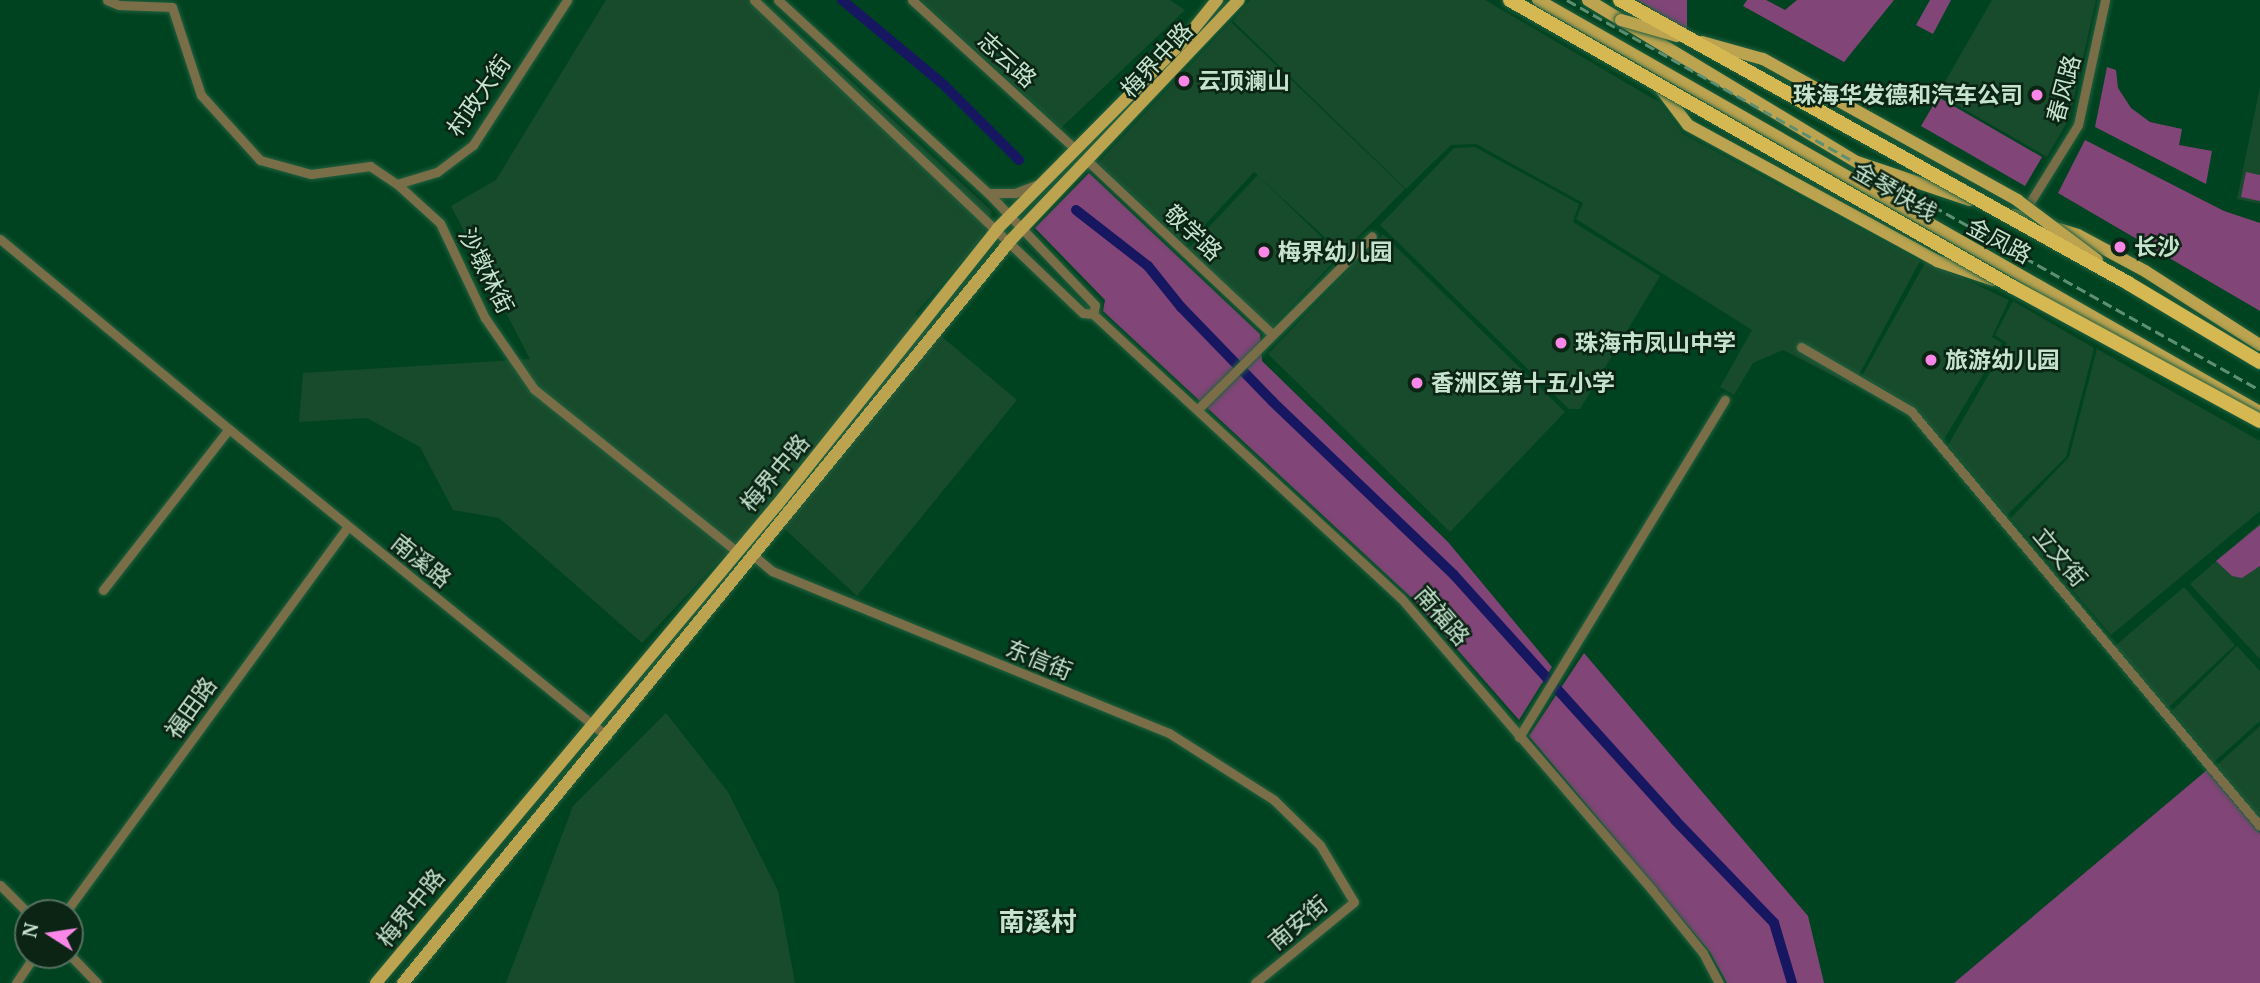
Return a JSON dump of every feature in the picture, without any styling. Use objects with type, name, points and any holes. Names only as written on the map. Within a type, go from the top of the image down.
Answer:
[{"type":"highway","name":"金琴快线","points":[[1510,0],[2013,287],[2260,421]]},
{"type":"highway","name":"金琴快线","points":[[1620,0],[2128,284],[2260,362]]},
{"type":"main road","name":"梅界中路","points":[[376,983],[736,551],[998,228],[1217,0]]},
{"type":"main road","name":"梅界中路","points":[[403,983],[1010,241],[1089,162],[1239,0]]},
{"type":"main road","name":"金凤路","points":[[1538,0],[2260,412]]},
{"type":"main road","name":"金凤路","points":[[1588,0],[1857,162],[2089,241],[2260,345]]},
{"type":"main road","points":[[1621,20],[1763,59],[2017,200],[2128,284]]},
{"type":"main road","points":[[1635,56],[1688,125],[1937,261],[2013,287]]},
{"type":"street","name":"沙墩林街","points":[[107,0],[119,5],[172,6],[201,95],[260,160],[311,174],[370,166],[397,184],[440,223],[485,318],[534,389],[736,551]]},
{"type":"street","name":"村政大街","points":[[397,184],[437,172],[473,145],[567,0]]},
{"type":"street","points":[[754,0],[998,228],[1083,313],[1093,314],[1095,305],[1011,215],[778,0]]},
{"type":"street","name":"志云路","points":[[912,0],[1075,149]]},
{"type":"street","name":"春风路","points":[[2021,217],[2078,125],[2105,0]]},
{"type":"street","points":[[1098,126],[1111,138]]},
{"type":"street","name":"敬学路","points":[[1089,162],[1271,332]]},
{"type":"street","points":[[988,193],[1015,193],[1041,183]]},
{"type":"street","points":[[1198,409],[1271,332],[1372,236]]},
{"type":"street","name":"南溪路","points":[[0,239],[347,527],[607,736]]},
{"type":"street","name":"南福路","points":[[1093,314],[1401,597],[1652,890],[1703,953],[1719,983]]},
{"type":"street","name":"立文街","points":[[1801,347],[1911,411],[2260,826]]},
{"type":"street","points":[[1519,737],[1725,400]]},
{"type":"street","points":[[103,590],[229,429]]},
{"type":"street","name":"福田路","points":[[75,899],[347,527]]},
{"type":"street","name":"东信街","points":[[754,556],[772,571],[1169,733],[1273,800],[1294,825]]},
{"type":"street","name":"南安街","points":[[1255,983],[1354,902],[1320,845],[1294,825]]},
{"type":"street","points":[[0,885],[14,899]]},
{"type":"street","points":[[83,969],[97,983]]},
{"type":"shaded area","points":[[606,0],[763,0],[992,211],[980,241],[915,314],[1017,400],[857,596],[773,518],[719,561],[642,643],[499,518],[453,510],[420,447],[367,418],[299,422],[303,373],[530,359],[451,206],[496,180]]},
{"type":"shaded area","points":[[921,0],[1170,0],[1185,10],[1061,128]]},
{"type":"shaded area","points":[[1250,0],[1485,0],[1659,102],[1683,134],[1920,261],[1853,386],[1783,350],[1753,363],[1734,395],[1720,387],[1752,330],[1576,219],[1583,203],[1476,144],[1451,145],[1406,189],[1233,21]]},
{"type":"shaded area","points":[[1637,0],[1687,0],[1687,30]]},
{"type":"shaded area","points":[[1747,0],[1766,0],[1785,10],[1797,0],[1894,0],[1844,62],[1743,6]]},
{"type":"shaded area","points":[[1930,0],[1951,0],[1933,34],[1916,25]]},
{"type":"shaded area","points":[[1992,0],[2096,0],[2069,119],[2047,157],[1938,94]]},
{"type":"shaded area","points":[[1231,22],[1405,189],[1342,253],[1258,176],[1340,255],[1271,328],[1188,249],[1258,175],[1254,172],[1186,245],[1098,163]]},
{"type":"shaded area","points":[[2107,67],[2116,70],[2118,88],[2131,108],[2150,122],[2182,129],[2179,145],[2212,151],[2206,184],[2095,127]]},
{"type":"shaded area","points":[[2260,87],[2260,204],[2237,199]]},
{"type":"shaded area","points":[[1938,97],[2042,157],[2025,186],[1921,126]]},
{"type":"shaded area","points":[[2085,140],[2224,211],[2260,223],[2260,311],[2058,193]]},
{"type":"shaded area","name":"珠海市凤山中学","points":[[1475,147],[1579,204],[1573,222],[1660,276],[1580,409],[1569,409],[1380,225],[1454,148]]},
{"type":"shaded area","points":[[2246,172],[2260,175],[2260,201],[2241,197]]},
{"type":"shaded area","points":[[1089,173],[1260,334],[1262,361],[1448,542],[1552,667],[1519,720],[1414,600],[1103,311],[1105,300],[1035,228]]},
{"type":"shaded area","name":"香洲区第十五小学","points":[[1383,234],[1565,412],[1450,532],[1268,354]]},
{"type":"shaded area","name":"旅游幼儿园","points":[[1926,261],[2009,300],[1992,337],[2002,343],[1943,441],[1913,406],[1862,376]]},
{"type":"shaded area","points":[[2013,301],[2094,348],[2066,457],[2007,515],[1948,445],[2007,343],[1995,335]]},
{"type":"shaded area","points":[[2097,349],[2260,441],[2260,511],[2111,635],[2011,518],[2069,457]]},
{"type":"shaded area","points":[[2260,523],[2260,659],[2190,584]]},
{"type":"shaded area","points":[[2260,525],[2260,566],[2242,578],[2232,576],[2216,561]]},
{"type":"shaded area","points":[[2184,587],[2235,645],[2168,708],[2115,646]]},
{"type":"shaded area","points":[[2237,646],[2260,671],[2260,721],[2214,762],[2172,711]]},
{"type":"shaded area","points":[[1584,653],[1808,916],[1824,983],[1727,983],[1710,952],[1529,736]]},
{"type":"shaded area","points":[[666,713],[728,792],[778,891],[795,983],[506,983],[573,806]]},
{"type":"shaded area","points":[[2260,726],[2260,818],[2217,765]]},
{"type":"shaded area","points":[[2207,770],[2260,833],[2260,983],[1954,983]]},
{"type":"waterway","points":[[842,0],[944,85],[1019,160]]},
{"type":"waterway","points":[[1076,210],[1148,266],[1181,307],[1273,402],[1454,575],[1675,820],[1774,923],[1792,983]]},
{"type":"railway","points":[[1567,0],[2260,390]]},
{"type":"place","name":"云顶澜山","points":[[1184,81]]},
{"type":"place","name":"珠海华发德和汽车公司","points":[[2037,95]]},
{"type":"place","name":"长沙","points":[[2120,247]]},
{"type":"place","name":"梅界幼儿园","points":[[1264,252]]},
{"type":"place","name":"珠海市凤山中学","points":[[1561,343]]},
{"type":"place","name":"旅游幼儿园","points":[[1931,360]]},
{"type":"place","name":"香洲区第十五小学","points":[[1417,383]]},
{"type":"district","name":"南溪村","points":[[1038,922]]}]
